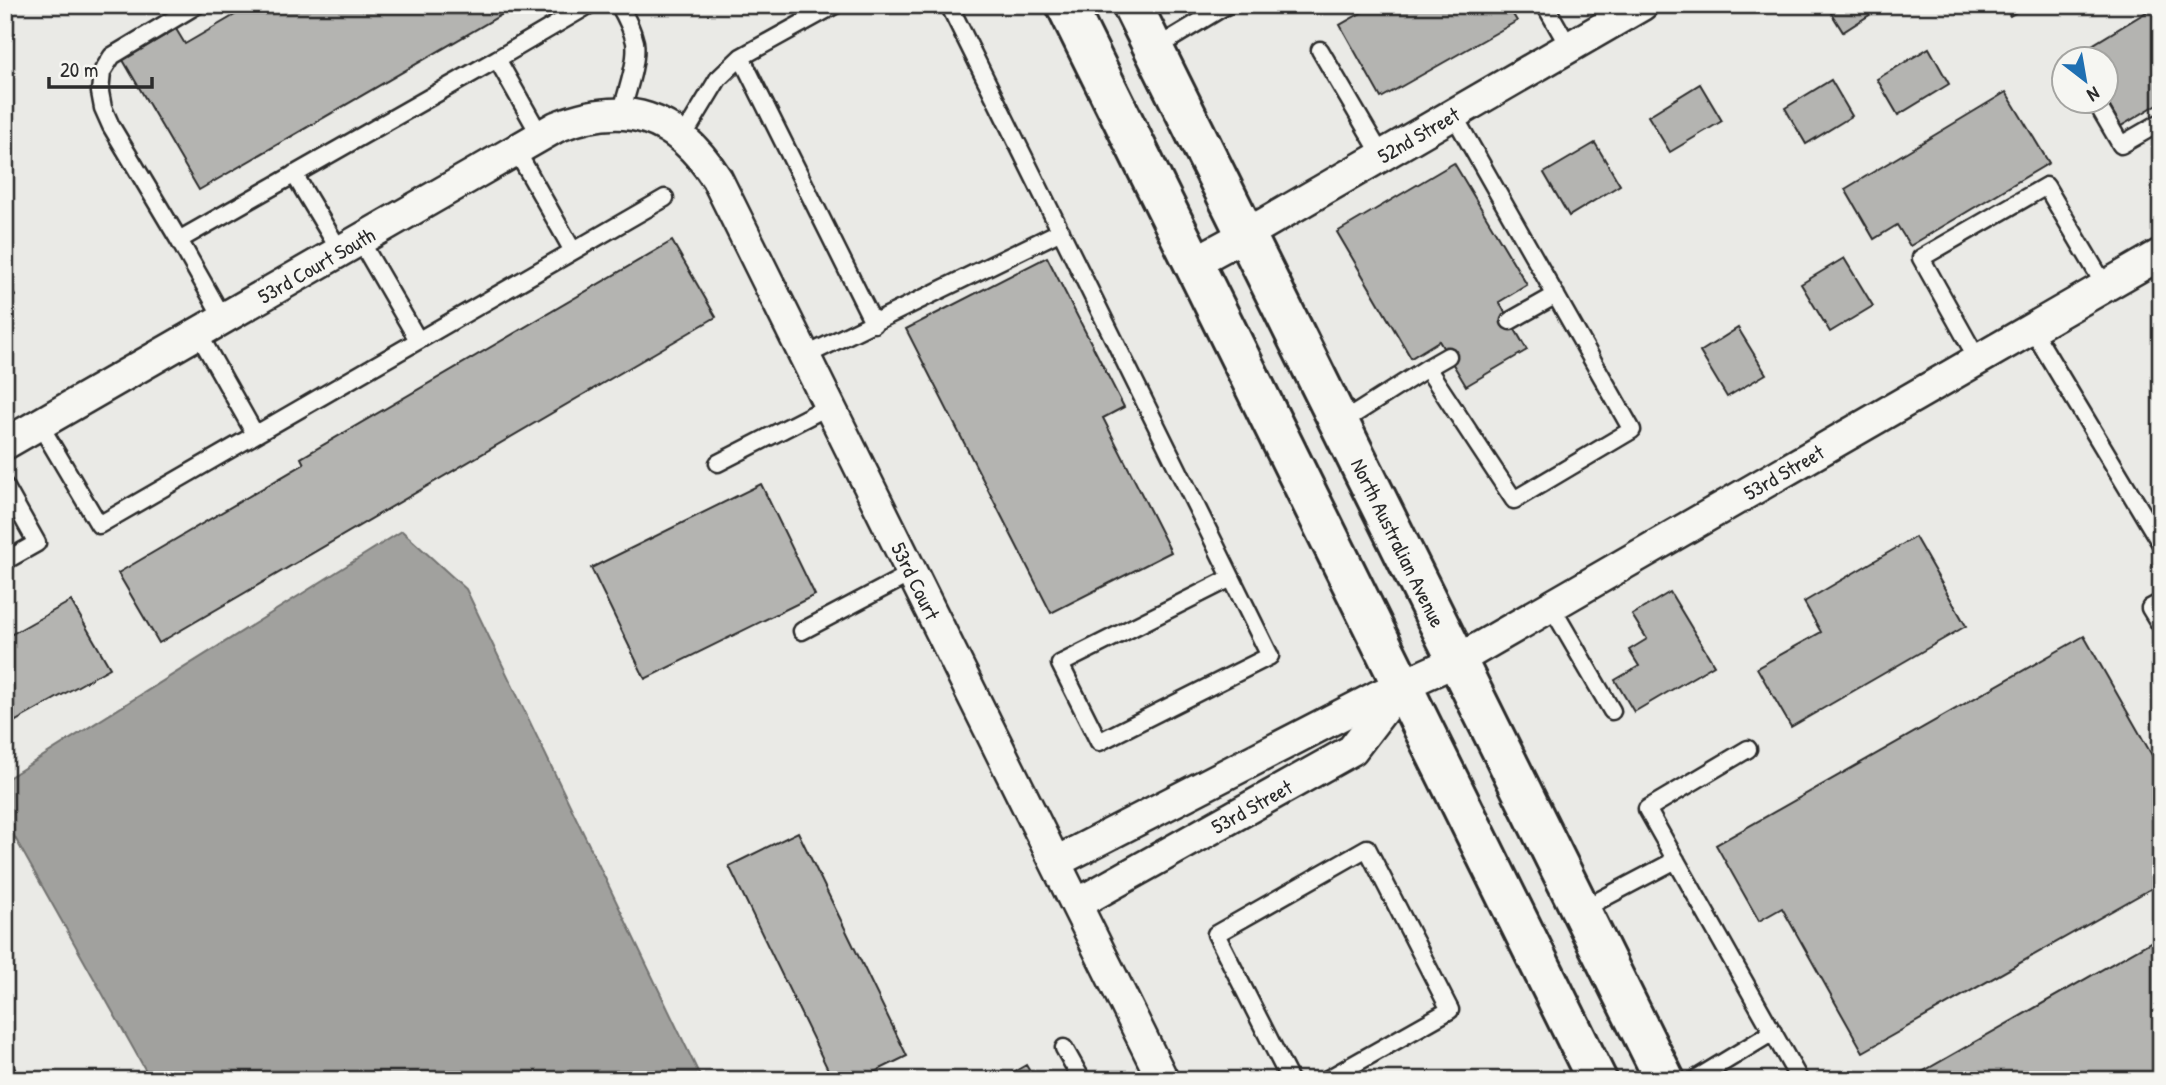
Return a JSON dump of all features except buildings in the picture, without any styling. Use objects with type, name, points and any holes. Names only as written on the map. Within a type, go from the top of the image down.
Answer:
[{"type":"main road","points":[[1066,5],[1597,1080]]},
{"type":"main road","name":"North Australian Avenue","points":[[1132,5],[1665,1080]]},
{"type":"street","name":"52nd Street","points":[[1195,262],[1642,5]]},
{"type":"street","name":"53rd Court South","points":[[5,444],[528,143],[580,117],[607,113],[628,115]]},
{"type":"street","name":"53rd Court","points":[[628,115],[660,123],[683,137],[702,156],[717,179],[1163,1080]]},
{"type":"street","name":"53rd Street","points":[[1056,862],[1403,684],[1456,661],[2161,254]]},
{"type":"street","name":"53rd Street","points":[[1077,904],[1352,750],[1403,684]]},
{"type":"lane","points":[[197,5],[112,56],[102,72],[100,92],[111,126],[178,240],[255,434]]},
{"type":"lane","points":[[178,240],[589,5]]},
{"type":"lane","points":[[620,5],[631,27],[635,45],[628,115]]},
{"type":"lane","points":[[683,137],[718,79],[741,57],[835,5]]},
{"type":"lane","points":[[949,5],[1270,656],[1099,742],[1060,664],[1231,578]]},
{"type":"lane","points":[[1154,49],[1227,5]]},
{"type":"lane","points":[[1545,5],[1569,47]]},
{"type":"lane","points":[[1320,50],[1382,156]]},
{"type":"lane","points":[[741,57],[874,324]]},
{"type":"lane","points":[[496,59],[573,251]]},
{"type":"lane","points":[[1427,369],[1514,500],[1632,430],[1453,114]]},
{"type":"lane","points":[[2103,116],[2121,145],[2161,122]]},
{"type":"lane","points":[[294,174],[350,245],[418,340]]},
{"type":"lane","points":[[1978,360],[1920,258],[2046,186],[2105,286]]},
{"type":"lane","points":[[40,425],[99,525],[664,198]]},
{"type":"lane","points":[[805,356],[1060,231]]},
{"type":"lane","points":[[1510,321],[1556,295]]},
{"type":"lane","points":[[2032,329],[2161,544]]},
{"type":"lane","points":[[1339,424],[1448,356]]},
{"type":"lane","points":[[718,463],[829,406]]},
{"type":"lane","points":[[5,486],[37,543],[5,561]]},
{"type":"lane","points":[[802,631],[912,573]]},
{"type":"lane","points":[[2161,602],[2150,608],[2161,626]]},
{"type":"lane","points":[[1551,606],[1612,710]]},
{"type":"lane","points":[[1748,749],[1647,809],[1798,1077]]},
{"type":"lane","points":[[1290,1080],[1216,934],[1367,848],[1450,1010],[1326,1080]]},
{"type":"lane","points":[[1581,910],[1676,860]]},
{"type":"lane","points":[[1694,1080],[1773,1032]]},
{"type":"lane","points":[[1064,1048],[1082,1080]]},
{"type":"lane","points":[[5,1070],[9,1080]]},
{"type":"shaded area","points":[[402,531],[466,589],[702,1080],[151,1080],[5,820],[5,780]]}]
